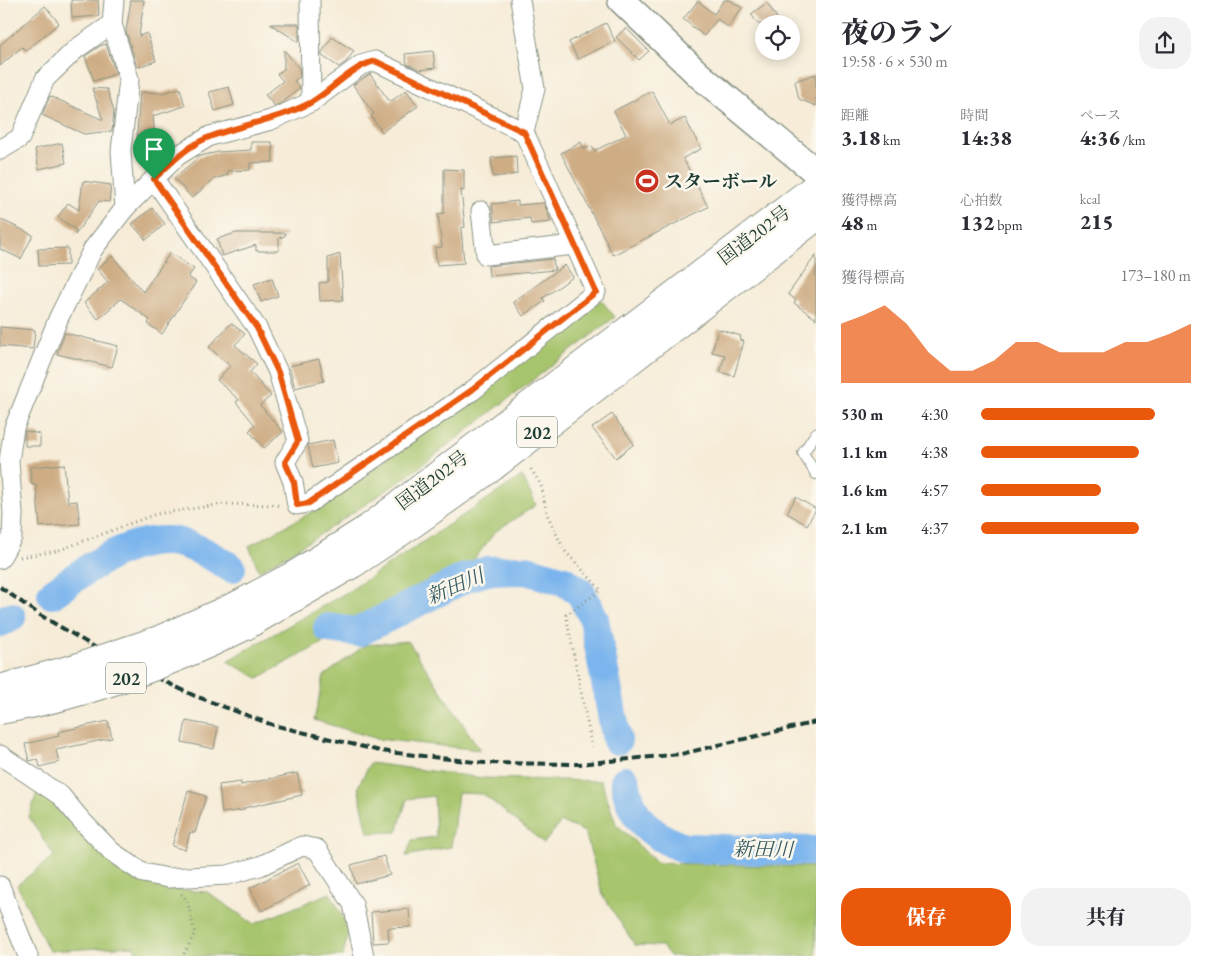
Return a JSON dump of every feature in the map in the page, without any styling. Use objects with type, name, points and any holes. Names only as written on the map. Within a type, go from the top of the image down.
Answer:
[{"type":"highway","name":"国道202号","points":[[0,710],[36,704],[127,677],[200,649],[298,573],[370,528],[816,187]]},
{"type":"highway","name":"国道202号","points":[[0,689],[76,668],[159,640],[242,616],[352,564],[476,478],[816,217]]},
{"type":"street","points":[[114,0],[112,24],[128,79],[122,150],[124,208]]},
{"type":"street","points":[[310,0],[312,102]]},
{"type":"street","points":[[154,179],[257,328],[278,372],[298,441],[285,462],[294,482],[297,505],[309,503],[472,390],[596,292],[524,132],[535,89],[520,0]]},
{"type":"street","points":[[621,0],[699,75],[816,172]]},
{"type":"street","points":[[0,150],[20,138],[45,79],[76,48],[112,24]]},
{"type":"street","points":[[0,559],[12,537],[13,512],[9,461],[14,428],[58,317],[93,249],[124,208],[177,156],[210,136],[270,120],[312,102],[361,65],[375,61],[524,132]]},
{"type":"street","points":[[481,211],[486,255],[574,245]]},
{"type":"street","points":[[0,754],[61,796],[112,852],[143,872],[168,878],[228,874],[260,866],[302,846],[317,849],[353,904],[364,956]]},
{"type":"street","points":[[0,886],[28,956]]},
{"type":"lane","points":[[816,433],[803,453],[816,474]]},
{"type":"path","points":[[531,469],[541,486],[547,514],[564,550],[601,590],[566,615],[592,748]]},
{"type":"path","points":[[19,558],[57,550],[156,514],[224,504],[297,505]]},
{"type":"path","points":[[168,878],[187,900],[195,933],[182,956]]},
{"type":"green space","points":[[601,300],[615,317],[409,475],[318,536],[259,571],[249,546],[323,506]]},
{"type":"green space","points":[[522,476],[536,505],[496,531],[472,562],[258,678],[227,661],[349,591]]},
{"type":"green space","points":[[408,641],[480,750],[378,739],[314,720],[324,676],[365,645]]},
{"type":"green space","points":[[370,763],[483,778],[601,781],[616,824],[657,863],[816,867],[816,956],[670,956],[662,946],[635,945],[603,896],[585,832],[561,822],[544,843],[483,794],[458,793],[451,847],[406,856],[412,840],[436,837],[434,796],[407,799],[397,832],[368,833],[358,787]]},
{"type":"green space","points":[[38,789],[66,811],[118,869],[172,889],[207,892],[254,924],[330,893],[349,928],[343,956],[139,956],[133,946],[49,951],[17,885],[54,856],[29,817]]},
{"type":"building","points":[[71,0],[98,0],[99,16],[72,18]]},
{"type":"building","points":[[131,0],[144,0],[139,36],[147,33],[156,61],[137,67],[126,31]]},
{"type":"building","points":[[724,0],[730,0],[742,8],[728,27],[717,19],[704,36],[683,19],[698,1],[714,14]]},
{"type":"building","points":[[767,3],[775,15],[755,15],[755,20],[751,14]]},
{"type":"building","points":[[45,6],[59,23],[26,51],[22,47],[0,66],[0,45]]},
{"type":"building","points":[[606,23],[615,41],[578,59],[569,42]]},
{"type":"building","points":[[270,24],[299,24],[299,42]]},
{"type":"building","points":[[626,28],[649,51],[639,60],[616,37]]},
{"type":"building","points":[[332,37],[354,51],[347,61],[339,67],[322,56],[322,52]]},
{"type":"building","points":[[106,44],[116,74],[94,81],[85,56]]},
{"type":"building","points":[[284,50],[299,68],[300,77],[294,81],[300,88],[282,103],[275,106],[265,95],[283,81],[277,74],[284,69]]},
{"type":"building","points":[[433,51],[435,68],[420,70],[407,64],[405,54]]},
{"type":"building","points":[[370,74],[390,102],[406,90],[418,106],[382,132],[371,116],[374,114],[353,85]]},
{"type":"building","points":[[816,74],[816,106],[799,99],[795,81]]},
{"type":"building","points":[[229,87],[234,105],[215,111],[209,92]]},
{"type":"building","points":[[92,88],[107,89],[114,111],[112,131],[84,134],[42,115],[50,96],[103,120]]},
{"type":"building","points":[[180,88],[185,106],[153,116],[156,147],[138,149],[137,133],[140,92],[162,93]]},
{"type":"building","points":[[652,91],[670,125],[685,118],[701,149],[683,158],[708,207],[613,255],[561,153],[581,142],[584,149],[592,146],[594,151],[626,135],[614,111]]},
{"type":"building","points":[[251,142],[272,142],[273,162],[250,163],[250,170],[227,171],[228,175],[214,179],[192,198],[174,178],[200,156],[218,152],[251,150]]},
{"type":"building","points":[[62,143],[66,163],[39,169],[35,149]]},
{"type":"building","points":[[516,156],[517,174],[493,177],[491,158]]},
{"type":"building","points":[[444,169],[464,170],[464,191],[461,190],[465,227],[461,228],[464,263],[437,265],[435,248],[442,247],[438,214],[444,213]]},
{"type":"building","points":[[83,181],[111,185],[109,202],[99,201],[75,235],[76,230],[58,217],[68,203],[79,210]]},
{"type":"building","points":[[518,201],[518,205],[544,203],[551,222],[531,224],[530,218],[494,222],[492,204]]},
{"type":"building","points":[[152,208],[165,224],[146,240],[132,224]]},
{"type":"building","points":[[0,219],[33,235],[21,259],[0,249]]},
{"type":"building","points":[[236,233],[285,233],[285,236],[279,238],[279,251],[256,251],[256,245],[222,256],[217,239]]},
{"type":"building","points":[[68,248],[68,265],[39,266],[38,249]]},
{"type":"building","points":[[170,253],[194,269],[188,277],[196,282],[162,334],[148,324],[150,320],[121,299],[98,319],[84,303],[108,282],[97,269],[112,256],[143,292]]},
{"type":"building","points":[[340,254],[343,300],[320,301],[319,283],[328,282],[328,258]]},
{"type":"building","points":[[816,255],[816,319],[794,303],[796,300],[788,294]]},
{"type":"building","points":[[553,259],[555,270],[489,276],[488,266]]},
{"type":"building","points":[[565,265],[573,277],[543,298],[545,301],[523,316],[513,302]]},
{"type":"building","points":[[272,278],[278,296],[261,302],[254,284]]},
{"type":"building","points":[[231,323],[245,334],[235,345],[257,364],[250,372],[271,396],[260,405],[283,432],[264,448],[249,431],[255,425],[236,402],[239,400],[217,380],[230,366],[209,347]]},
{"type":"building","points":[[0,327],[35,330],[33,349],[0,346]]},
{"type":"building","points":[[718,329],[741,336],[740,340],[744,341],[734,376],[720,372],[725,355],[712,352]]},
{"type":"building","points":[[65,333],[118,346],[112,367],[57,354]]},
{"type":"building","points":[[319,359],[324,381],[295,388],[289,366]]},
{"type":"building","points":[[612,414],[634,444],[616,458],[592,428]]},
{"type":"building","points":[[25,431],[40,434],[40,446],[25,446]]},
{"type":"building","points":[[333,440],[338,463],[313,468],[308,445]]},
{"type":"building","points":[[64,464],[68,502],[77,501],[80,524],[40,527],[36,485],[32,485],[30,467]]},
{"type":"building","points":[[796,497],[816,509],[807,525],[787,513]]},
{"type":"building","points":[[108,721],[112,738],[56,750],[59,762],[40,767],[38,759],[29,761],[25,744],[59,736],[58,732]]},
{"type":"building","points":[[186,721],[218,727],[214,749],[182,742]]},
{"type":"building","points":[[297,773],[302,795],[244,808],[244,810],[222,813],[219,785],[241,782],[241,785]]},
{"type":"building","points":[[188,791],[206,796],[195,833],[190,832],[185,850],[172,846]]},
{"type":"building","points":[[384,856],[390,875],[356,884],[351,865]]},
{"type":"building","points":[[298,863],[310,885],[262,911],[250,888]]},
{"type":"building","points":[[409,909],[410,927],[388,928],[389,942],[373,943],[371,912]]},
{"type":"waterway","name":"新田川","points":[[52,594],[97,563],[131,547],[149,542],[167,541],[184,544],[208,554],[231,568]]},
{"type":"waterway","name":"新田川","points":[[328,628],[358,632],[465,578],[487,571],[526,570],[564,581],[581,593],[594,619],[617,740]]},
{"type":"waterway","name":"新田川","points":[[0,622],[11,617]]},
{"type":"waterway","name":"新田川","points":[[625,781],[632,805],[642,822],[654,833],[684,848],[816,851]]},
{"type":"railway","points":[[0,587],[40,615],[103,652],[195,696],[273,725],[380,751],[484,763],[579,764],[681,754],[816,722]]},
{"type":"place","name":"スターボール","points":[[647,181]]},
{"type":"route","points":[[375,61],[524,132],[596,292],[472,390],[309,503],[297,505],[294,482],[285,462],[298,441],[278,372],[257,328],[154,179],[177,156],[210,136],[270,120],[312,102],[361,65],[375,61]]}]
